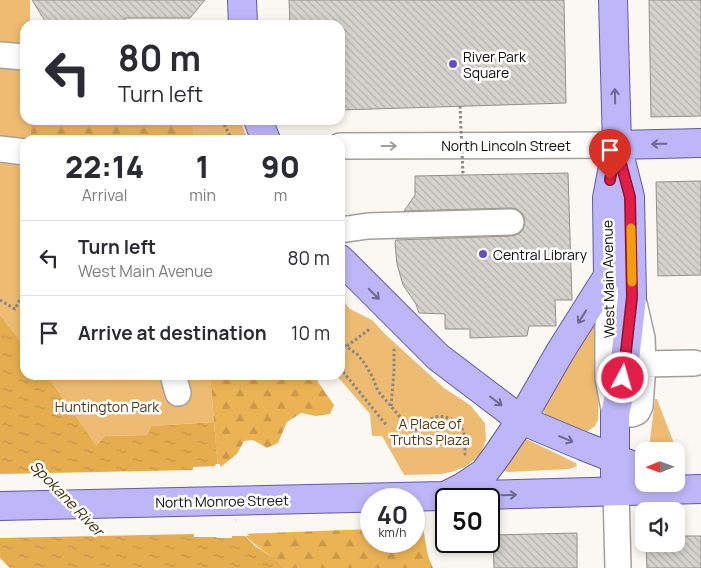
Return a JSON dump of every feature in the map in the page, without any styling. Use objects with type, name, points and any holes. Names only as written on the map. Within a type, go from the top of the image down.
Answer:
[{"type":"main road","points":[[242,0],[243,20]]},
{"type":"main road","name":"West Main Avenue","points":[[608,276],[607,198],[616,145],[613,0]]},
{"type":"main road","name":"North Lincoln Street","points":[[616,145],[701,143]]},
{"type":"main road","name":"West Main Avenue","points":[[616,145],[630,197],[632,297],[623,378],[615,414],[616,491]]},
{"type":"main road","points":[[345,264],[438,357],[521,420],[635,467]]},
{"type":"main road","name":"North Monroe Street","points":[[461,488],[484,473],[498,454],[521,420],[560,352],[608,276]]},
{"type":"main road","name":"North Monroe Street","points":[[500,494],[692,489]]},
{"type":"main road","name":"North Monroe Street","points":[[0,506],[435,496]]},
{"type":"street","points":[[0,55],[20,57]]},
{"type":"street","name":"North Lincoln Street","points":[[345,146],[616,145]]},
{"type":"street","points":[[0,149],[20,151]]},
{"type":"street","points":[[345,229],[368,226],[511,222]]},
{"type":"street","name":"West Main Avenue","points":[[608,276],[608,378],[615,414]]},
{"type":"street","points":[[615,414],[632,414],[637,412],[640,406],[643,364],[642,338],[632,297]]},
{"type":"street","points":[[643,364],[694,363]]},
{"type":"street","name":"West Main Avenue","points":[[616,491],[618,568]]},
{"type":"path","points":[[460,106],[463,175]]},
{"type":"path","points":[[0,300],[15,309],[20,300]]},
{"type":"path","points":[[371,328],[347,346],[365,364],[378,391],[413,432],[434,417],[444,416],[460,424],[464,432],[465,454],[470,458]]},
{"type":"path","points":[[391,407],[394,348]]},
{"type":"path","points":[[345,374],[387,426]]},
{"type":"green space","points":[[0,0],[30,0],[30,20],[20,20],[20,125],[31,125],[31,135],[20,135],[20,341],[0,315]]},
{"type":"green space","points":[[31,125],[193,125],[194,135],[31,135]]},
{"type":"green space","points":[[193,125],[242,125],[246,135],[194,135]]},
{"type":"green space","name":"A Place of Truths Plaza","points":[[345,303],[350,309],[372,320],[444,388],[470,405],[485,423],[486,440],[481,453],[465,467],[441,474],[404,475],[382,436],[372,436],[370,414],[340,380],[345,380]]},
{"type":"green space","points":[[595,321],[601,323],[598,420],[595,426],[584,434],[546,417],[543,409],[544,402]]},
{"type":"green space","name":"Huntington Park","points":[[50,380],[210,380],[214,422],[151,426],[147,435],[105,436],[96,445]]},
{"type":"green space","points":[[210,380],[317,380],[334,405],[330,414],[316,416],[301,413],[287,422],[278,443],[267,448],[253,440],[244,441],[237,454],[218,469]]},
{"type":"green space","points":[[655,399],[657,399],[673,442],[650,442]]},
{"type":"green space","points":[[524,438],[576,463],[577,466],[569,469],[508,472],[500,470]]},
{"type":"green space","points":[[360,529],[360,553],[425,553],[425,539],[428,556],[433,568],[285,568],[243,534]]},
{"type":"water","name":"Spokane River","points":[[0,315],[20,341],[20,380],[50,380],[96,445],[105,436],[147,435],[151,426],[214,422],[220,490],[243,534],[255,546],[285,568],[10,568],[0,558]]},
{"type":"pier","points":[[220,464],[223,490],[236,521],[249,536],[217,538],[194,537],[194,534],[0,538],[0,474],[193,470],[193,467],[215,466]]},
{"type":"building","points":[[32,0],[205,0],[190,18],[44,20]]},
{"type":"building","name":"River Park Square","points":[[289,0],[564,0],[566,103],[345,110],[345,20],[290,20]]},
{"type":"building","points":[[649,0],[701,0],[701,116],[651,117]]},
{"type":"building","name":"Central Library","points":[[568,173],[572,300],[555,300],[556,326],[529,326],[527,336],[470,338],[470,329],[445,329],[445,314],[419,313],[416,304],[403,285],[397,264],[396,240],[511,236],[519,234],[525,222],[523,214],[517,209],[511,208],[404,211],[415,195],[415,176]]},
{"type":"building","points":[[701,181],[701,275],[658,276],[656,182]]},
{"type":"building","points":[[577,533],[577,568],[494,568],[494,553],[500,553],[500,535]]},
{"type":"building","points":[[685,536],[701,536],[701,568],[647,568],[646,552],[685,552]]},
{"type":"slow traffic","points":[[631,228],[632,282]]},
{"type":"place","name":"River Park Square","points":[[453,64]]},
{"type":"place","name":"Central Library","points":[[483,254]]},
{"type":"route","points":[[610,180],[616,145],[630,197],[632,297],[623,378]]}]
